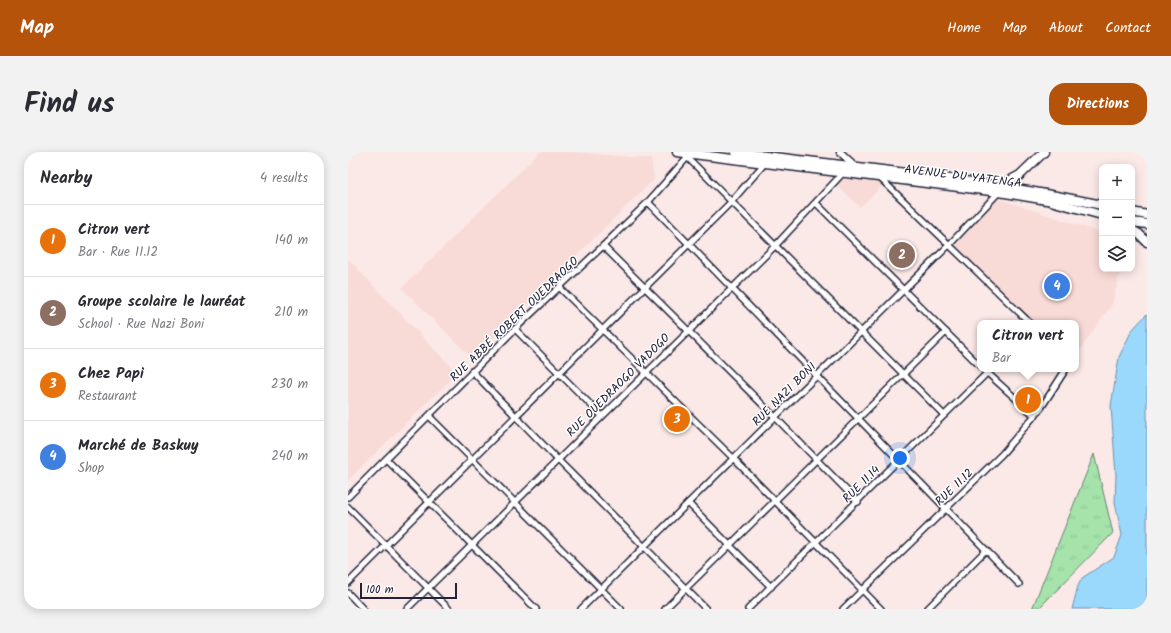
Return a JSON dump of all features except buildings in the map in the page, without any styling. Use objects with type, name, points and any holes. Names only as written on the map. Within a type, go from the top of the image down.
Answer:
[{"type":"main road","name":"AVENUE DU YATENGA","points":[[677,152],[690,155],[765,163],[842,174],[1049,193],[1099,204]]},
{"type":"main road","name":"AVENUE DU YATENGA","points":[[736,152],[999,189],[1047,200],[1099,215]]},
{"type":"main road","points":[[999,189],[1020,175],[1044,152]]},
{"type":"main road","points":[[1135,213],[1147,215]]},
{"type":"main road","points":[[1135,222],[1147,225]]},
{"type":"main road","points":[[1135,232],[1147,242]]},
{"type":"street","points":[[834,165],[841,161],[841,153]]},
{"type":"street","points":[[841,153],[858,168]]},
{"type":"street","points":[[690,155],[731,202],[944,415]]},
{"type":"street","name":"RUE ABBÉ ROBERT OUEDRAOGO","points":[[348,497],[472,371],[648,202],[690,155]]},
{"type":"street","points":[[348,583],[731,202],[765,163]]},
{"type":"street","name":"RUE OUEDRAOGO VADOGO","points":[[407,609],[775,246],[842,174]]},
{"type":"street","points":[[880,178],[1027,320]]},
{"type":"street","name":"RUE NAZI BONI","points":[[581,609],[949,245],[999,189]]},
{"type":"street","points":[[648,202],[947,508],[1019,584]]},
{"type":"street","points":[[816,203],[977,363]]},
{"type":"street","points":[[603,246],[858,502]]},
{"type":"street","points":[[560,288],[733,458],[881,609]]},
{"type":"street","points":[[515,329],[602,416]]},
{"type":"street","points":[[665,609],[946,332]]},
{"type":"street","points":[[472,371],[706,609]]},
{"type":"street","name":"RUE 11.14","points":[[748,609],[858,502],[984,372]]},
{"type":"street","points":[[986,372],[1035,416]]},
{"type":"street","name":"RUE 11.12","points":[[843,609],[1002,454],[1035,416],[1064,372]]},
{"type":"street","points":[[428,416],[621,609]]},
{"type":"street","points":[[386,459],[536,609]]},
{"type":"street","points":[[688,503],[771,587]]},
{"type":"street","points":[[348,508],[449,609]]},
{"type":"street","points":[[927,609],[986,550]]},
{"type":"street","points":[[348,593],[364,609]]},
{"type":"shaded area","points":[[540,152],[573,152],[651,159],[654,179],[472,358],[402,288]]},
{"type":"shaded area","points":[[842,179],[879,182],[883,185],[860,207],[837,185]]},
{"type":"shaded area","points":[[996,198],[1099,232],[1099,272],[1120,272],[1112,304],[1079,351],[1079,320],[1031,320],[952,243]]},
{"type":"shaded area","points":[[348,259],[457,373],[348,480]]},
{"type":"green space","points":[[1094,454],[1113,533],[1038,609],[1032,609]]},
{"type":"water","points":[[1147,314],[1147,609],[1072,609],[1078,586],[1082,578],[1114,557],[1122,535],[1115,503],[1116,475],[1111,406],[1119,357],[1132,330]]},
{"type":"place","name":"Groupe scolaire le lauréat","points":[[902,255]]},
{"type":"place","name":"Marché de Baskuy","points":[[1057,286]]},
{"type":"place","name":"Citron vert","points":[[1028,400]]},
{"type":"place","name":"Chez Papi","points":[[677,419]]}]
